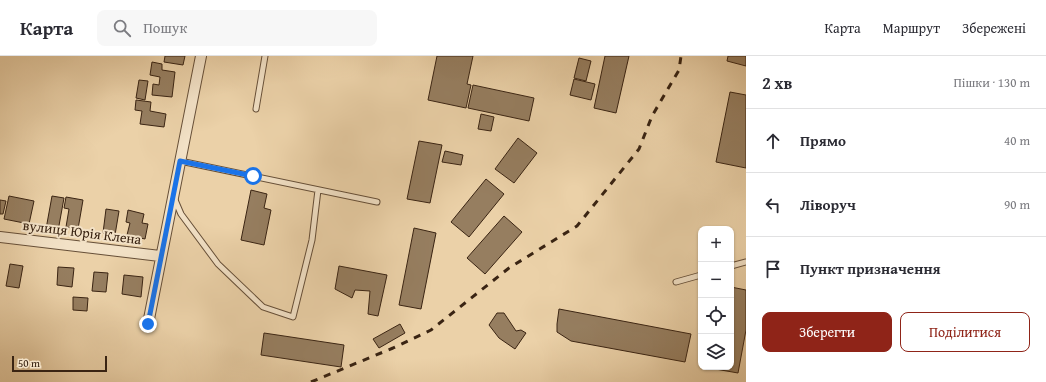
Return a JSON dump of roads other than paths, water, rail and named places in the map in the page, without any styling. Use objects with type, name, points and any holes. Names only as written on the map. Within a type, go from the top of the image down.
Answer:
[{"type":"street","points":[[148,324],[160,256],[201,56]]},
{"type":"street","name":"вулиця Юрія Клена","points":[[0,236],[160,256]]},
{"type":"lane","points":[[256,109],[265,56]]},
{"type":"lane","points":[[180,161],[376,202]]},
{"type":"lane","points":[[173,195],[181,214],[218,264],[263,307],[293,317],[312,240],[318,190]]},
{"type":"lane","points":[[734,265],[746,262]]},
{"type":"lane","points":[[676,282],[698,276]]},
{"type":"railway","points":[[311,382],[393,348],[431,330],[509,268],[577,226],[639,149],[652,116],[679,70],[681,56]]}]
